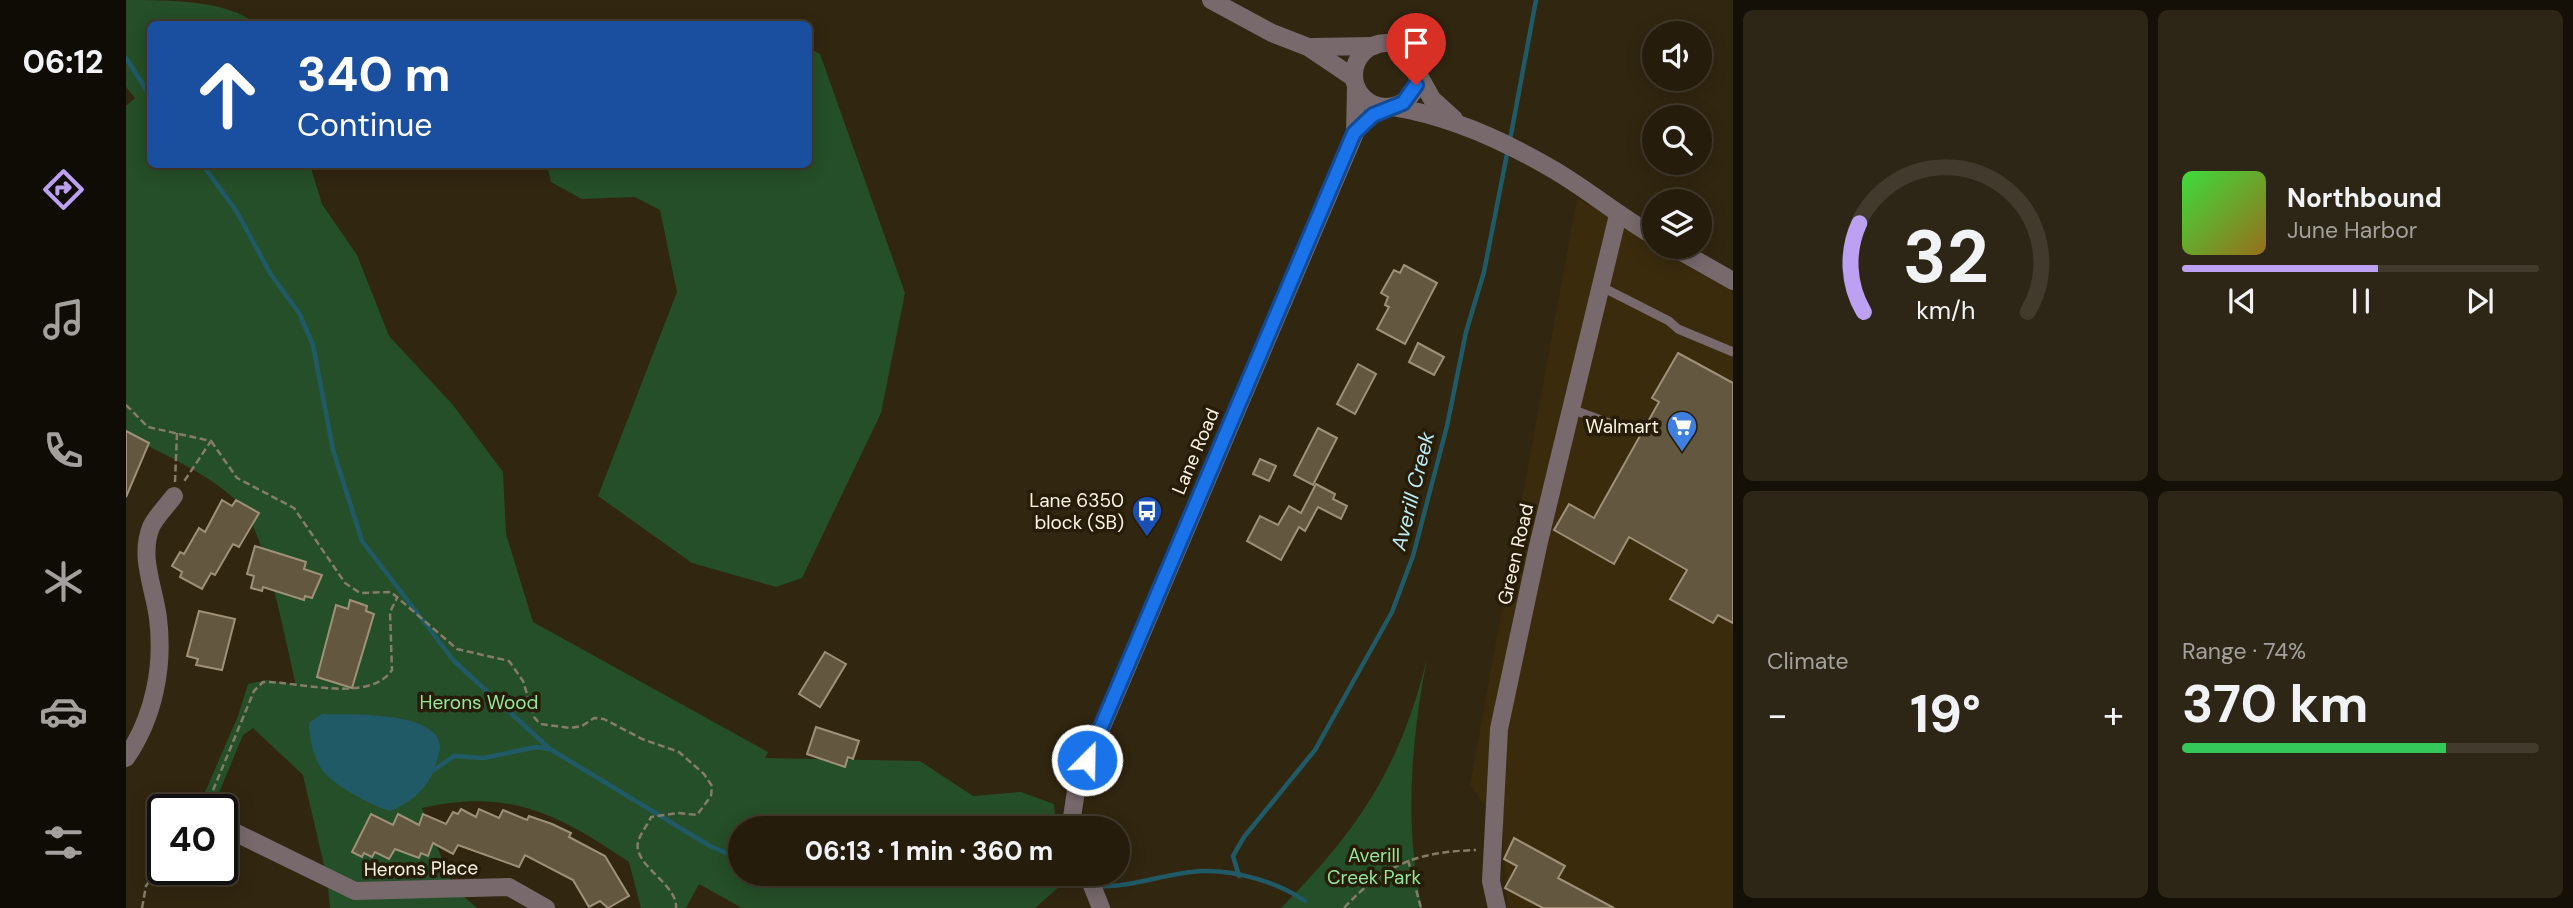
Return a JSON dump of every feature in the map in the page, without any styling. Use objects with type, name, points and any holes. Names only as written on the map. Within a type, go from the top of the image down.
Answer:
[{"type":"street","points":[[1211,0],[1272,33],[1308,47],[1355,83],[1368,102],[1456,121],[1555,170],[1642,229]]},
{"type":"street","points":[[1308,47],[1374,46],[1384,43],[1403,48],[1416,64],[1418,74],[1432,99],[1456,121]]},
{"type":"street","points":[[1355,83],[1358,59],[1374,46]]},
{"type":"street","points":[[1389,107],[1411,95],[1418,74]]},
{"type":"street","name":"Lane Road","points":[[1072,816],[1077,785],[1354,133],[1355,83]]},
{"type":"street","name":"Lane Road","points":[[1354,133],[1389,107]]},
{"type":"street","name":"Green Road","points":[[1497,908],[1491,881],[1499,729],[1618,215]]},
{"type":"street","points":[[1694,259],[1733,281]]},
{"type":"street","points":[[126,758],[146,721],[159,668],[158,616],[147,566],[147,542],[152,524],[174,496]]},
{"type":"street","name":"Herons Place","points":[[238,834],[355,891],[509,887],[546,908]]},
{"type":"street","points":[[1092,886],[1101,908]]},
{"type":"lane","points":[[1600,286],[1669,321],[1678,329],[1733,352]]},
{"type":"lane","points":[[1571,409],[1612,424],[1623,425]]},
{"type":"path","points":[[126,405],[142,424],[211,442],[237,478],[294,508],[345,583],[360,593],[379,590],[391,592],[457,649],[509,661],[523,681],[534,717],[540,724],[571,728],[582,726],[594,718],[604,719],[642,739],[679,752],[704,774],[712,786],[711,796],[697,815],[678,813],[651,817],[638,839],[638,848],[650,869],[672,892],[676,908]]},
{"type":"path","points":[[174,496],[177,433]]},
{"type":"path","points":[[174,496],[211,442]]},
{"type":"path","points":[[211,794],[254,691],[263,682],[362,689],[379,683],[392,670],[390,612],[397,598]]},
{"type":"path","points":[[1344,908],[1368,882],[1408,860],[1437,853],[1480,850]]},
{"type":"path","points":[[1408,860],[1421,908]]},
{"type":"path","points":[[142,908],[147,884]]},
{"type":"shaded area","points":[[1577,198],[1642,235],[1642,259],[1684,259],[1733,287],[1733,908],[1507,908],[1503,830],[1470,785]]},
{"type":"green space","name":"Herons Wood","points":[[126,0],[196,3],[230,10],[252,21],[147,21],[147,168],[311,168],[322,204],[357,255],[389,336],[453,405],[503,472],[506,534],[533,622],[768,752],[765,758],[920,761],[973,796],[1021,792],[1054,804],[1055,816],[728,816],[728,886],[1060,886],[1035,908],[742,908],[699,884],[686,908],[641,908],[629,862],[579,830],[555,819],[507,804],[481,801],[422,808],[453,887],[477,908],[330,908],[327,878],[303,775],[253,728],[243,735],[219,793],[204,794],[238,716],[248,684],[267,680],[296,685],[265,560],[247,514],[237,501],[212,481],[126,434],[126,106],[135,98],[126,87]]},
{"type":"green space","points":[[812,50],[820,54],[905,293],[881,413],[802,578],[776,587],[692,563],[598,496],[677,292],[660,210],[635,197],[582,199],[551,182],[548,168],[812,168]]},
{"type":"green space","name":"Averill Creek Park","points":[[1427,658],[1417,720],[1411,814],[1416,877],[1422,908],[1281,908],[1333,851],[1373,795],[1404,732]]},
{"type":"water","points":[[322,714],[389,717],[424,726],[435,734],[440,746],[436,765],[428,782],[411,799],[390,811],[344,789],[323,771],[313,748],[309,723]]},
{"type":"building","points":[[1404,265],[1437,283],[1405,344],[1377,329],[1389,307],[1385,305],[1388,297],[1381,293],[1394,270],[1400,273]]},
{"type":"building","points":[[1418,343],[1444,357],[1434,375],[1409,362]]},
{"type":"building","name":"Walmart","points":[[1678,353],[1733,383],[1733,623],[1718,615],[1713,623],[1670,599],[1687,570],[1629,537],[1614,564],[1554,530],[1569,504],[1594,518],[1659,402],[1652,398]]},
{"type":"building","points":[[1358,364],[1376,374],[1355,414],[1337,404]]},
{"type":"building","points":[[1318,428],[1337,438],[1313,485],[1294,475]]},
{"type":"building","points":[[126,431],[149,443],[126,497]]},
{"type":"building","points":[[1260,459],[1276,466],[1269,481],[1253,474]]},
{"type":"building","points":[[1316,484],[1335,494],[1333,499],[1347,506],[1341,519],[1318,507],[1305,531],[1299,527],[1281,560],[1247,541],[1260,516],[1278,525],[1289,506],[1301,513]]},
{"type":"building","points":[[222,500],[232,506],[236,500],[259,513],[239,547],[233,544],[215,575],[211,573],[202,589],[180,577],[182,572],[172,566],[180,552],[184,554],[199,528],[205,532]]},
{"type":"building","points":[[255,546],[306,562],[304,569],[322,575],[312,598],[305,596],[304,600],[263,587],[262,591],[251,588],[254,576],[247,574]]},
{"type":"building","points":[[350,600],[367,606],[366,611],[374,614],[352,688],[317,677],[336,605],[348,609]]},
{"type":"building","points":[[199,611],[235,619],[222,670],[196,665],[198,659],[187,656]]},
{"type":"building","points":[[825,652],[846,664],[820,707],[799,694]]},
{"type":"building","points":[[816,727],[859,741],[853,759],[848,757],[845,767],[807,754]]},
{"type":"building","points":[[461,809],[476,817],[479,809],[499,818],[503,810],[527,820],[529,816],[571,833],[569,837],[605,856],[629,896],[608,908],[600,901],[589,907],[573,880],[525,855],[519,867],[458,845],[453,854],[433,843],[428,856],[421,853],[419,858],[395,849],[389,859],[375,852],[372,857],[364,853],[362,857],[352,852],[371,814],[393,825],[398,814],[419,825],[423,814],[446,824],[453,812],[458,814]]},
{"type":"building","points":[[1514,838],[1565,866],[1558,878],[1614,908],[1543,908],[1505,888],[1517,866],[1504,859]]},
{"type":"waterway","name":"Averill Creek","points":[[1510,140],[1536,0]]},
{"type":"waterway","points":[[126,58],[147,91]]},
{"type":"waterway","name":"Averill Creek","points":[[1239,876],[1233,856],[1244,837],[1315,750],[1392,612],[1413,556],[1447,426],[1466,332],[1484,272],[1508,149]]},
{"type":"waterway","points":[[205,168],[237,212],[270,273],[299,313],[313,345],[333,450],[362,541],[454,661],[550,749],[710,846],[728,854]]},
{"type":"waterway","points":[[434,770],[454,756],[484,758],[536,747],[549,749]]},
{"type":"waterway","points":[[1130,884],[1190,872],[1216,871],[1257,879],[1305,901]]},
{"type":"place","name":"Walmart","points":[[1682,453]]},
{"type":"place","name":"Lane 6350 block (SB)","points":[[1147,538]]},
{"type":"route","points":[[1087,760],[1354,133],[1364,122],[1386,107],[1403,103],[1416,85]]}]
